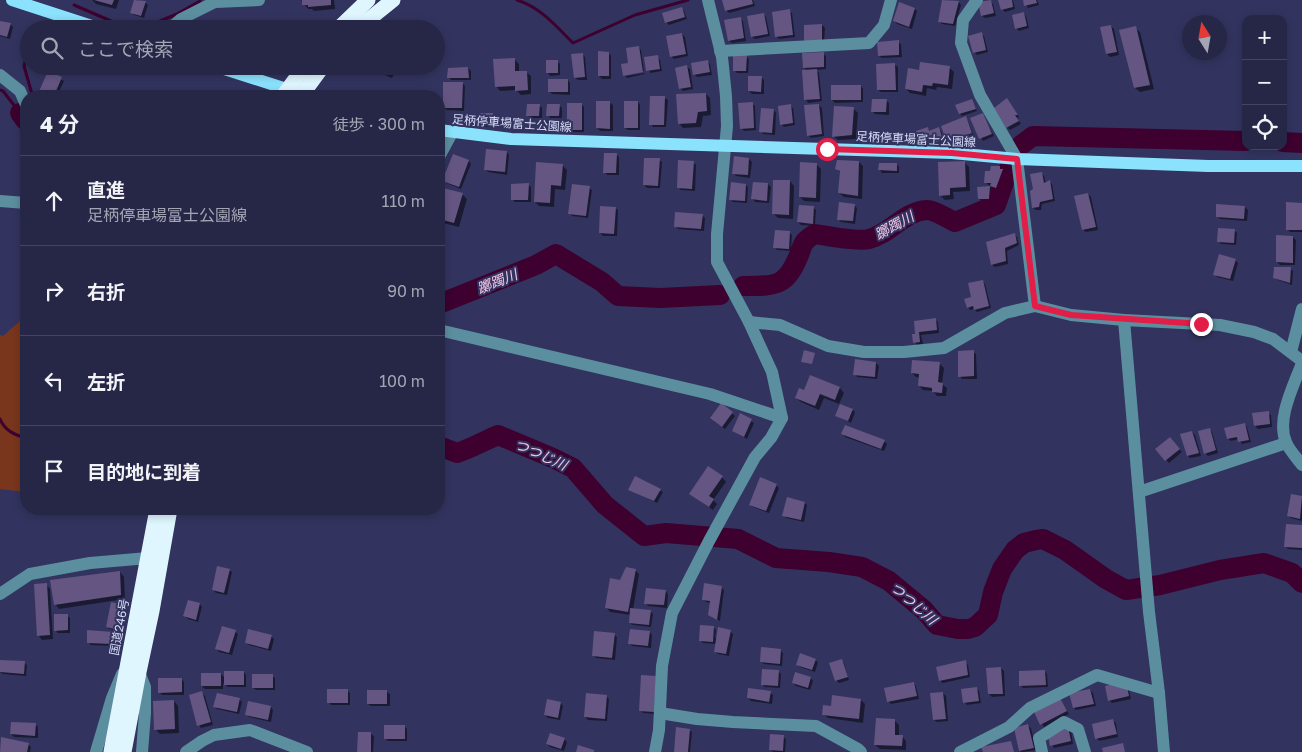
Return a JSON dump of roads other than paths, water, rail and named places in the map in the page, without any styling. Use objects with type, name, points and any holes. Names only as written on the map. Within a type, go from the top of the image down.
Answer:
[{"type":"highway","points":[[347,20],[368,0]]},
{"type":"highway","points":[[368,20],[393,0]]},
{"type":"highway","points":[[297,90],[302,75]]},
{"type":"highway","points":[[300,90],[314,75]]},
{"type":"highway","name":"国道246号","points":[[111,752],[156,515]]},
{"type":"highway","points":[[124,752],[169,515]]},
{"type":"main road","points":[[12,0],[73,20]]},
{"type":"main road","points":[[240,75],[284,90]]},
{"type":"main road","name":"足柄停車場富士公園線","points":[[445,131],[511,138],[724,147],[952,153],[1017,159],[1198,165],[1302,166]]},
{"type":"street","points":[[180,20],[215,1],[259,0]]},
{"type":"street","points":[[720,51],[869,43],[884,25],[891,0]]},
{"type":"street","points":[[977,0],[963,20],[961,43],[980,95],[1017,159],[1035,306]]},
{"type":"street","points":[[655,752],[660,713],[662,666],[672,613],[709,541],[756,457],[771,438],[782,418],[772,372],[749,322],[717,262],[716,234],[727,126],[726,96],[720,51],[709,1]]},
{"type":"street","points":[[0,75],[20,91]]},
{"type":"street","points":[[445,146],[452,133]]},
{"type":"street","points":[[0,201],[20,202]]},
{"type":"street","points":[[749,322],[780,325],[828,346],[864,352],[904,352],[944,348],[1005,313],[1035,306],[1071,315],[1220,325],[1254,332],[1273,338],[1302,362],[1284,410],[1283,431],[1286,443],[1302,465]]},
{"type":"street","points":[[1291,352],[1302,309]]},
{"type":"street","points":[[1124,320],[1140,492],[1147,596],[1164,752]]},
{"type":"street","points":[[445,331],[710,394],[782,418]]},
{"type":"street","points":[[1140,492],[1286,443]]},
{"type":"street","points":[[0,594],[30,574],[90,563],[148,558]]},
{"type":"street","points":[[96,752],[112,698],[128,657]]},
{"type":"street","points":[[139,672],[145,687],[142,752]]},
{"type":"street","points":[[960,752],[1009,727],[1030,708],[1097,675],[1159,693]]},
{"type":"street","points":[[660,713],[697,719],[816,726],[861,752]]},
{"type":"street","points":[[1042,752],[1039,738],[1064,722],[1078,729],[1085,752]]},
{"type":"street","points":[[186,752],[214,734],[250,730],[306,752]]},
{"type":"waterway","points":[[517,0],[540,12],[573,43],[635,15],[688,0]]},
{"type":"waterway","points":[[163,20],[200,1]]},
{"type":"waterway","points":[[74,5],[109,20]]},
{"type":"waterway","points":[[27,75],[31,90]]},
{"type":"waterway","points":[[0,90],[3,91],[20,113]]},
{"type":"waterway","name":"躑躅川","points":[[1021,145],[1033,136],[1242,141]]},
{"type":"waterway","name":"躑躅川","points":[[1287,142],[1302,143]]},
{"type":"waterway","name":"躑躅川","points":[[743,286],[772,285],[784,279],[794,266],[804,242],[815,234],[864,240],[877,236],[904,218],[919,211],[930,210],[955,222],[996,205],[1009,168]]},
{"type":"waterway","name":"躑躅川","points":[[445,302],[536,265],[556,254],[602,282],[618,296],[660,298],[720,295]]},
{"type":"waterway","name":"つつじ川","points":[[0,419],[5,427],[20,436]]},
{"type":"waterway","name":"つつじ川","points":[[445,448],[457,453],[498,435],[573,468],[605,505],[644,536],[666,533],[738,539],[776,558],[829,562],[862,567],[889,581],[924,610],[937,625],[958,629],[975,627],[988,615],[993,592],[1002,569],[1015,550],[1024,543],[1043,539],[1065,550],[1106,579],[1126,590],[1160,585],[1220,570],[1264,563],[1292,573],[1302,583]]}]
